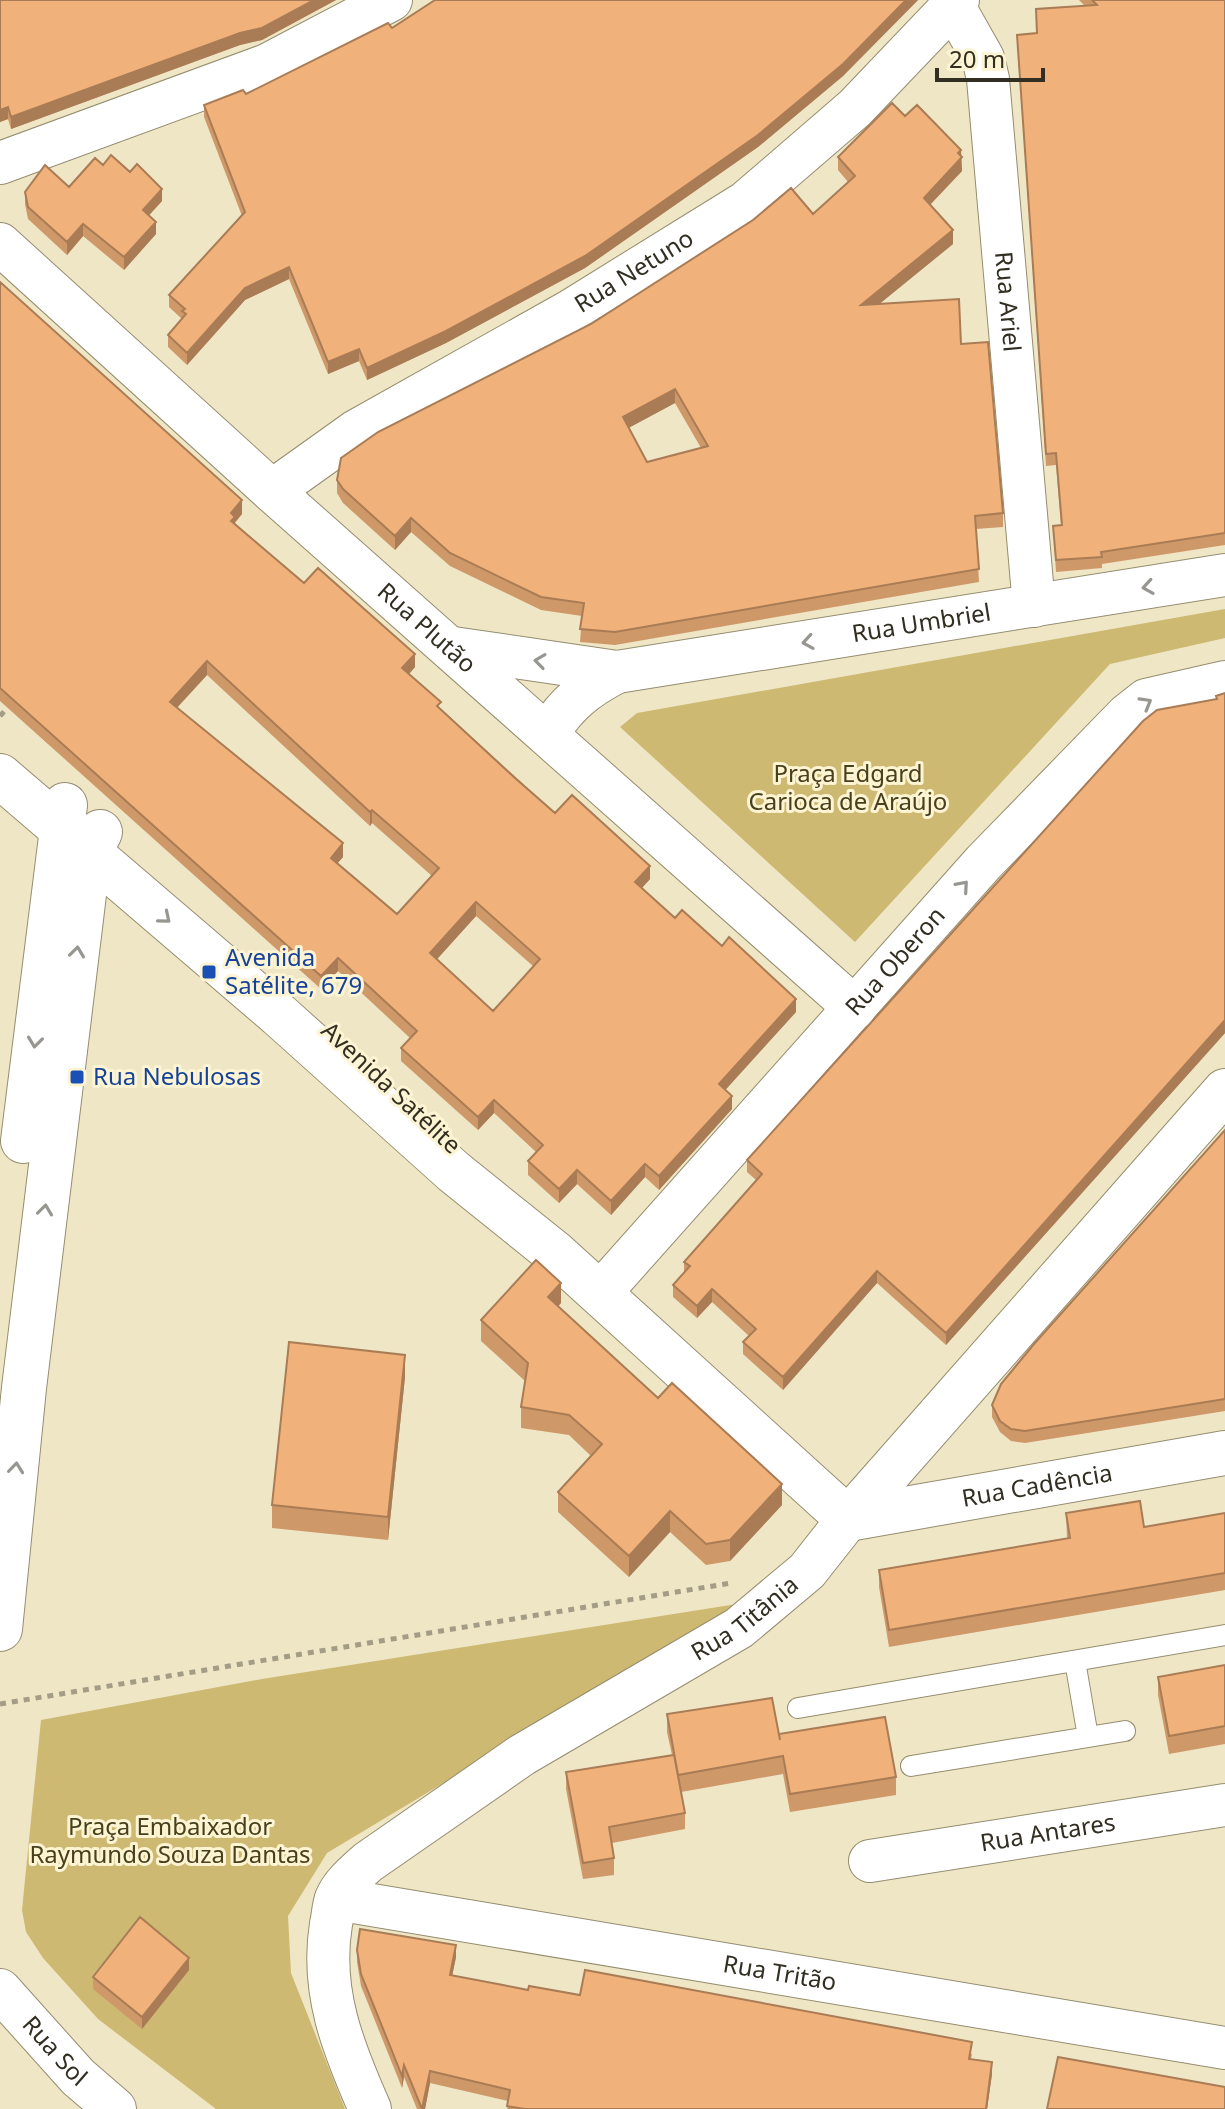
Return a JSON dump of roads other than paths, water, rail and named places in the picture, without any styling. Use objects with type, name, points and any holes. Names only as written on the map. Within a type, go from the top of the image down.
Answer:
[{"type":"main road","name":"Avenida Satélite","points":[[5,723],[79,827]]},
{"type":"main road","name":"Avenida Satélite","points":[[0,776],[79,827],[279,1015],[454,1172],[556,1254],[848,1519]]},
{"type":"main road","points":[[0,1340],[79,827]]},
{"type":"main road","points":[[0,1629],[79,827]]},
{"type":"main road","name":"Rua Titânia","points":[[848,1519],[1225,1091]]},
{"type":"main road","name":"Rua Cadência","points":[[848,1519],[1225,1453]]},
{"type":"street","points":[[0,163],[267,65],[391,0]]},
{"type":"street","name":"Rua Netuno","points":[[272,491],[356,431],[570,311],[746,202],[855,108],[955,2]]},
{"type":"street","name":"Rua Ariel","points":[[955,2],[983,58],[988,79],[1034,606]]},
{"type":"street","name":"Rua Plutão","points":[[0,244],[272,491],[453,648],[855,1008]]},
{"type":"street","name":"Rua Umbriel","points":[[453,648],[617,672],[1225,575]]},
{"type":"street","name":"Rua Umbriel","points":[[548,733],[566,706],[585,689],[617,672]]},
{"type":"street","name":"Rua Oberon","points":[[600,1293],[984,862],[1127,715],[1158,696],[1225,682]]},
{"type":"street","name":"Rua Titânia","points":[[336,1899],[368,1862],[522,1755],[739,1628],[807,1571],[848,1519]]},
{"type":"street","name":"Rua Antares","points":[[870,1861],[1225,1805]]},
{"type":"street","points":[[336,1899],[329,1939],[328,1983],[340,2041],[370,2109]]},
{"type":"street","name":"Rua Tritão","points":[[336,1899],[1225,2048]]},
{"type":"street","name":"Rua Sol","points":[[0,1990],[78,2077],[115,2109]]},
{"type":"lane","points":[[798,1708],[1225,1635]]},
{"type":"lane","points":[[1075,1661],[1088,1737]]},
{"type":"lane","points":[[911,1766],[1125,1731]]},
{"type":"place","name":"Avenida Satélite, 679","points":[[209,972]]},
{"type":"place","name":"Rua Nebulosas","points":[[77,1077]]},
{"type":"park label","name":"Praça Edgard Carioca de Araújo","points":[[848,788]]},
{"type":"park label","name":"Praça Embaixador Raymundo Souza Dantas","points":[[170,1841]]}]
